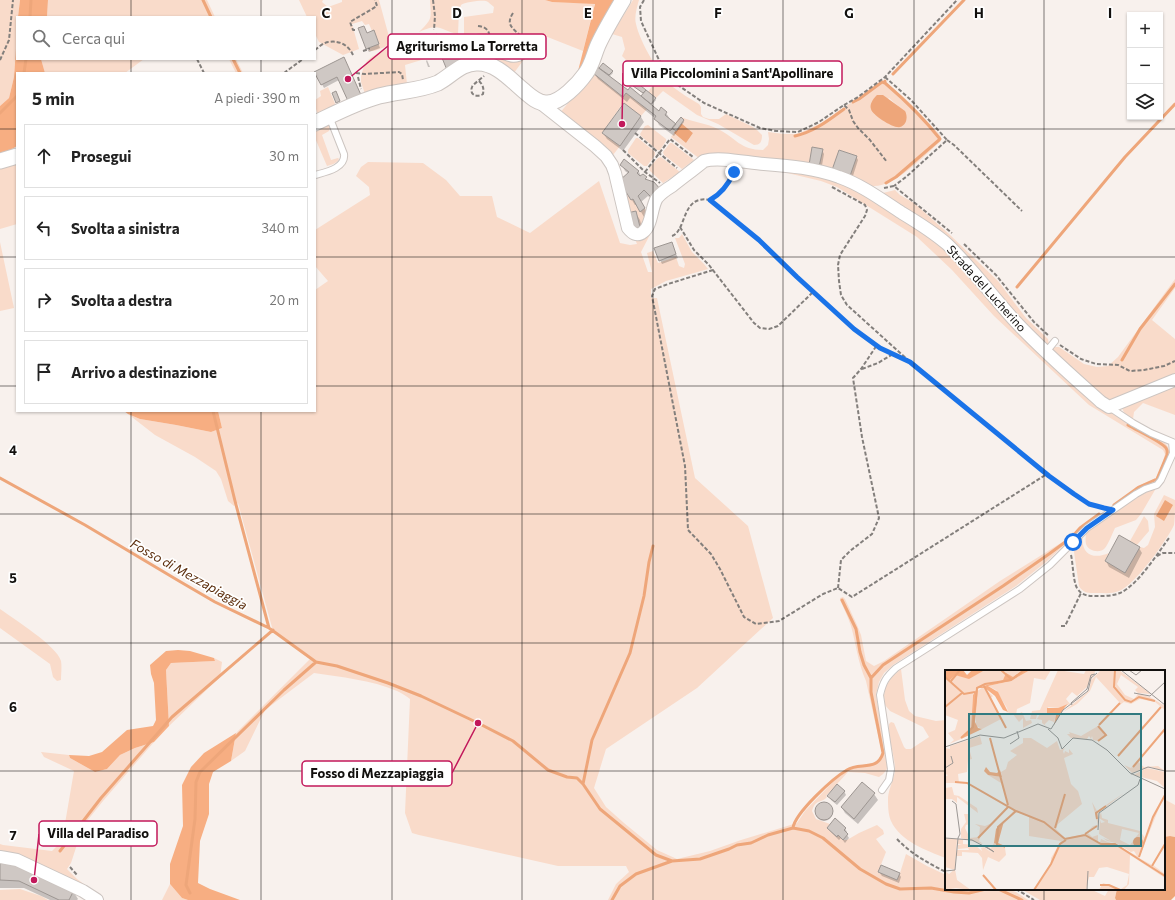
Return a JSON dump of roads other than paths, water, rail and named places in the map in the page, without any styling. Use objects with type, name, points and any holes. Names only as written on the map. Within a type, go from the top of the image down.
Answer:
[{"type":"street","points":[[316,122],[347,108],[379,96],[433,85],[470,63],[480,63],[489,60],[496,68],[538,101],[546,103],[558,100],[586,73],[605,31],[623,0]]},
{"type":"street","name":"Strada del Lucherino","points":[[538,101],[595,146],[609,161],[615,173],[628,228],[631,233],[635,235],[643,232],[647,228],[654,203],[659,195],[704,161],[709,160],[799,167],[840,177],[870,192],[926,228],[946,243],[1016,322],[1046,352],[1101,402],[1109,407]]},
{"type":"street","points":[[0,161],[16,156]]},
{"type":"street","points":[[1109,407],[1175,380]]},
{"type":"street","points":[[0,857],[24,863],[83,891],[96,900]]},
{"type":"lane","points":[[489,60],[494,54],[499,54],[514,59],[520,58],[524,54]]},
{"type":"lane","points":[[316,175],[330,171],[343,162],[344,158],[344,154],[329,116]]},
{"type":"lane","points":[[1046,352],[1055,342]]},
{"type":"lane","name":"Strada del Lucherino","points":[[1109,407],[1133,423],[1173,443]]},
{"type":"lane","points":[[882,790],[889,780],[891,769],[880,695],[887,676],[896,668],[1020,589],[1050,565],[1087,528],[1136,494],[1157,485],[1161,480],[1173,453],[1173,443]]},
{"type":"waterway","points":[[30,16],[31,0]]},
{"type":"waterway","points":[[203,0],[211,16]]},
{"type":"waterway","points":[[893,74],[964,0]]},
{"type":"waterway","points":[[24,72],[26,60]]},
{"type":"waterway","points":[[234,60],[240,72]]},
{"type":"waterway","points":[[885,81],[885,83],[920,116],[940,139],[896,177],[886,183]]},
{"type":"waterway","points":[[853,102],[882,82],[885,83]]},
{"type":"waterway","points":[[0,113],[16,97]]},
{"type":"waterway","points":[[1017,287],[1125,157],[1175,104]]},
{"type":"waterway","points":[[795,136],[815,129],[844,109]]},
{"type":"waterway","points":[[1122,360],[1140,329],[1175,284]]},
{"type":"waterway","points":[[213,412],[269,628]]},
{"type":"waterway","points":[[1114,505],[1139,487],[1157,479],[1167,455],[1167,450],[1164,445],[1128,425]]},
{"type":"waterway","name":"Fosso di Mezzapiaggia","points":[[0,478],[85,525],[215,602],[269,628],[316,662],[337,666],[421,696],[513,741],[548,770],[567,777],[577,778],[583,784],[600,809],[656,855],[672,861],[700,859],[737,845],[751,843],[768,835],[793,828],[809,831],[823,838],[860,869],[886,884],[900,889],[931,888],[969,893],[982,890]]},
{"type":"waterway","points":[[793,828],[795,822],[807,805],[833,780],[847,770],[872,765],[877,763],[880,759],[883,753],[871,692],[871,678],[883,665],[1049,554],[1099,514]]},
{"type":"waterway","points":[[583,784],[592,740],[630,653],[644,596],[653,546]]},
{"type":"waterway","points":[[842,600],[856,629],[860,652],[864,665],[871,678]]},
{"type":"waterway","points":[[60,851],[101,798],[172,717],[273,630]]},
{"type":"waterway","points":[[190,893],[186,885],[195,819],[196,782],[200,772],[284,690],[316,662]]},
{"type":"waterway","points":[[612,900],[620,886],[636,874],[672,861]]},
{"type":"waterway","name":"Fosso di Mezzapiaggia","points":[[1000,890],[1022,900]]},
{"type":"place","name":"Agriturismo La Torretta","points":[[348,79]]},
{"type":"place","name":"Villa Piccolomini a Sant'Apollinare","points":[[622,124]]},
{"type":"place","name":"Fosso di Mezzapiaggia","points":[[478,723]]},
{"type":"place","name":"Villa del Paradiso","points":[[34,880]]}]
